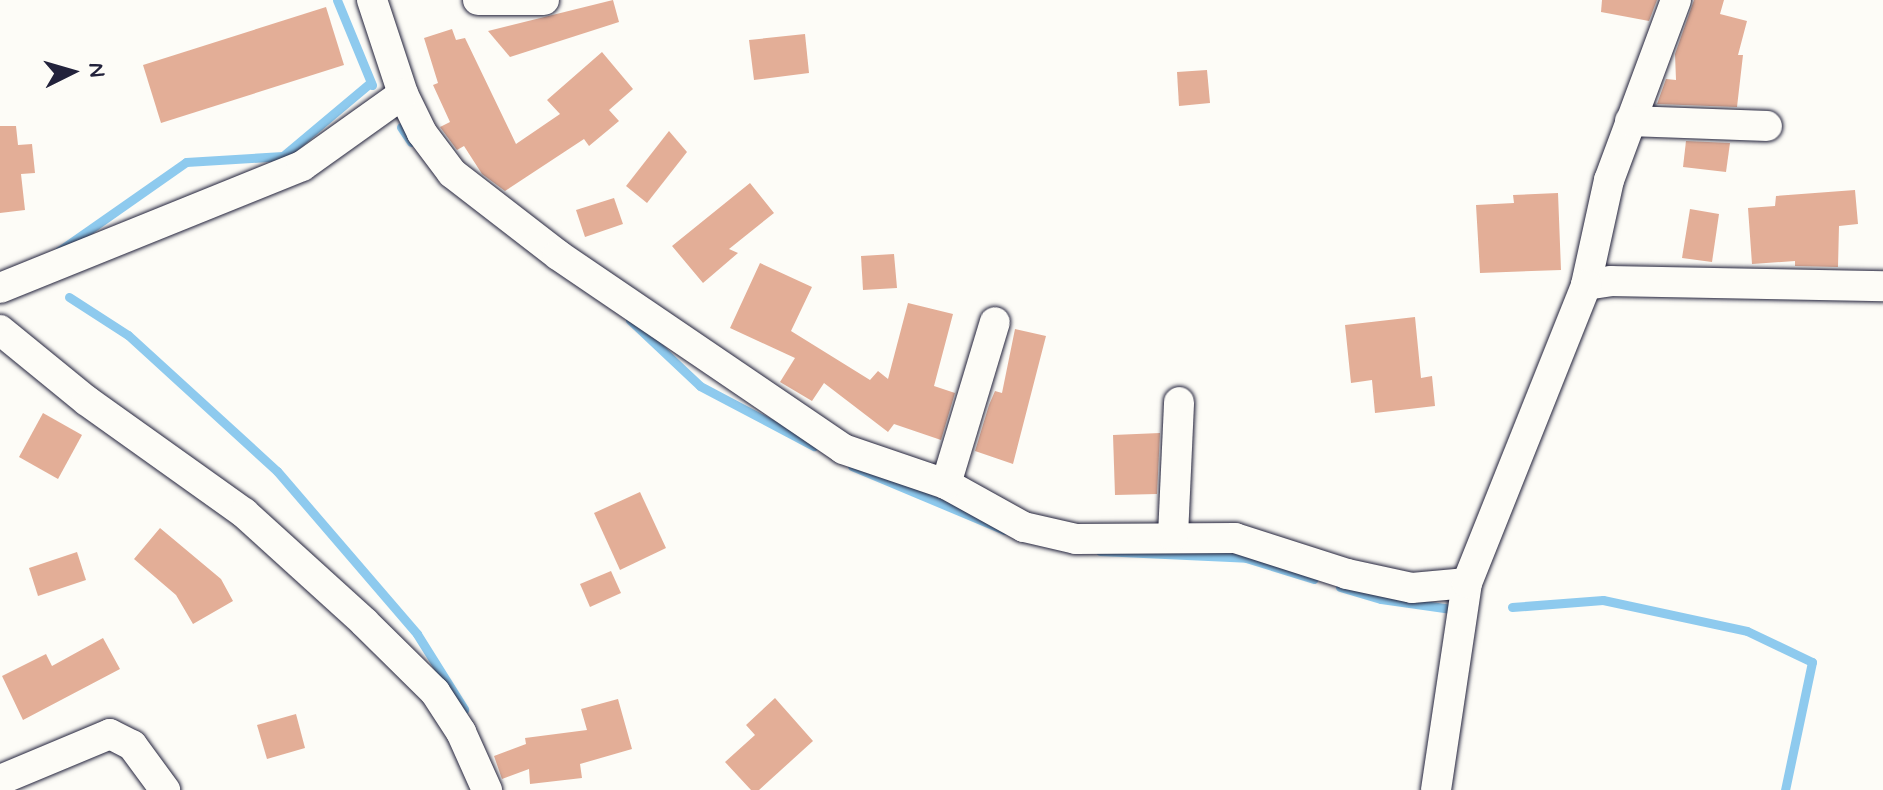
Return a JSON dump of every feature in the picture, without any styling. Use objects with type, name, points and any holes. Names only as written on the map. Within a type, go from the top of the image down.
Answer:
[{"type":"street","points":[[372,0],[403,94],[422,133],[452,173],[558,255],[843,449],[946,484],[1024,527],[1076,539],[1235,538],[1347,574],[1412,588],[1467,583]]},
{"type":"street","points":[[478,0],[544,0]]},
{"type":"street","points":[[1436,790],[1467,583],[1586,285],[1609,180],[1676,0]]},
{"type":"street","points":[[0,288],[302,166],[403,94]]},
{"type":"street","points":[[1630,121],[1767,126]]},
{"type":"street","points":[[1586,285],[1611,281],[1883,286]]},
{"type":"street","points":[[946,484],[995,322]]},
{"type":"street","points":[[0,330],[87,401],[244,513],[364,622],[435,692],[461,732],[487,790]]},
{"type":"street","points":[[1173,536],[1179,402]]},
{"type":"street","points":[[0,780],[110,734],[132,745],[165,790]]},
{"type":"building","points":[[613,0],[619,22],[510,57],[488,31]]},
{"type":"building","points":[[1602,0],[1657,0],[1649,21],[1601,12]]},
{"type":"building","points":[[1694,0],[1724,0],[1720,14],[1747,21],[1738,55],[1743,55],[1737,107],[1657,104],[1666,79],[1676,80],[1675,54]]},
{"type":"building","points":[[326,7],[344,65],[161,123],[143,65]]},
{"type":"building","points":[[452,29],[456,40],[465,38],[516,144],[560,114],[547,100],[602,52],[633,89],[609,110],[619,121],[589,146],[584,139],[505,191],[482,174],[464,146],[457,150],[440,127],[450,122],[433,85],[438,83],[424,38]]},
{"type":"building","points":[[805,34],[809,73],[754,80],[749,40]]},
{"type":"building","points":[[1207,70],[1210,103],[1179,106],[1177,72]]},
{"type":"building","points":[[0,126],[16,126],[18,145],[32,144],[35,173],[21,174],[25,210],[0,213]]},
{"type":"building","points":[[669,131],[687,152],[647,203],[626,186]]},
{"type":"building","points":[[1686,141],[1730,143],[1726,172],[1683,167]]},
{"type":"building","points":[[750,183],[774,213],[729,249],[738,253],[703,283],[672,246]]},
{"type":"building","points":[[1855,190],[1858,224],[1839,226],[1838,267],[1795,266],[1795,261],[1752,264],[1748,208],[1775,206],[1776,196]]},
{"type":"building","points":[[1558,193],[1561,270],[1480,273],[1476,205],[1514,203],[1513,195]]},
{"type":"building","points":[[614,198],[623,224],[585,237],[576,210]]},
{"type":"building","points":[[1690,209],[1719,214],[1712,262],[1682,258]]},
{"type":"building","points":[[894,254],[897,288],[863,290],[861,256]]},
{"type":"building","points":[[760,263],[812,287],[791,331],[870,380],[878,371],[888,379],[908,303],[953,314],[934,386],[955,393],[941,440],[894,424],[888,432],[824,383],[812,401],[780,382],[795,358],[730,328]]},
{"type":"building","points":[[1415,317],[1421,378],[1432,376],[1435,406],[1375,413],[1372,380],[1351,383],[1345,325]]},
{"type":"building","points":[[1015,329],[1046,336],[1013,464],[975,451],[995,391],[1002,393]]},
{"type":"building","points":[[43,413],[82,435],[58,479],[19,457]]},
{"type":"building","points":[[1160,433],[1157,494],[1115,495],[1113,435]]},
{"type":"building","points":[[640,492],[666,548],[620,570],[594,513]]},
{"type":"building","points":[[160,528],[221,579],[233,601],[193,624],[176,595],[134,559]]},
{"type":"building","points":[[77,552],[86,580],[38,596],[29,568]]},
{"type":"building","points":[[611,571],[621,593],[590,607],[580,584]]},
{"type":"building","points":[[103,638],[120,669],[23,720],[2,676],[46,654],[52,666]]},
{"type":"building","points":[[775,698],[813,741],[759,790],[751,790],[725,762],[755,735],[746,725]]},
{"type":"building","points":[[618,699],[632,749],[580,764],[582,778],[530,784],[529,769],[502,779],[494,756],[526,744],[525,738],[587,730],[581,709]]},
{"type":"building","points":[[296,714],[305,748],[267,759],[257,725]]},
{"type":"waterway","points":[[337,0],[372,85]]},
{"type":"waterway","points":[[59,251],[186,162],[283,156],[370,83]]},
{"type":"waterway","points":[[401,127],[411,142]]},
{"type":"waterway","points":[[69,297],[128,335],[277,471],[417,634],[464,709]]},
{"type":"waterway","points":[[630,320],[700,386],[814,446]]},
{"type":"waterway","points":[[852,466],[1004,530]]},
{"type":"waterway","points":[[1100,551],[1246,558],[1314,579]]},
{"type":"waterway","points":[[1340,587],[1381,599],[1458,610]]},
{"type":"waterway","points":[[1512,607],[1603,600],[1747,631],[1812,662],[1785,790]]}]
